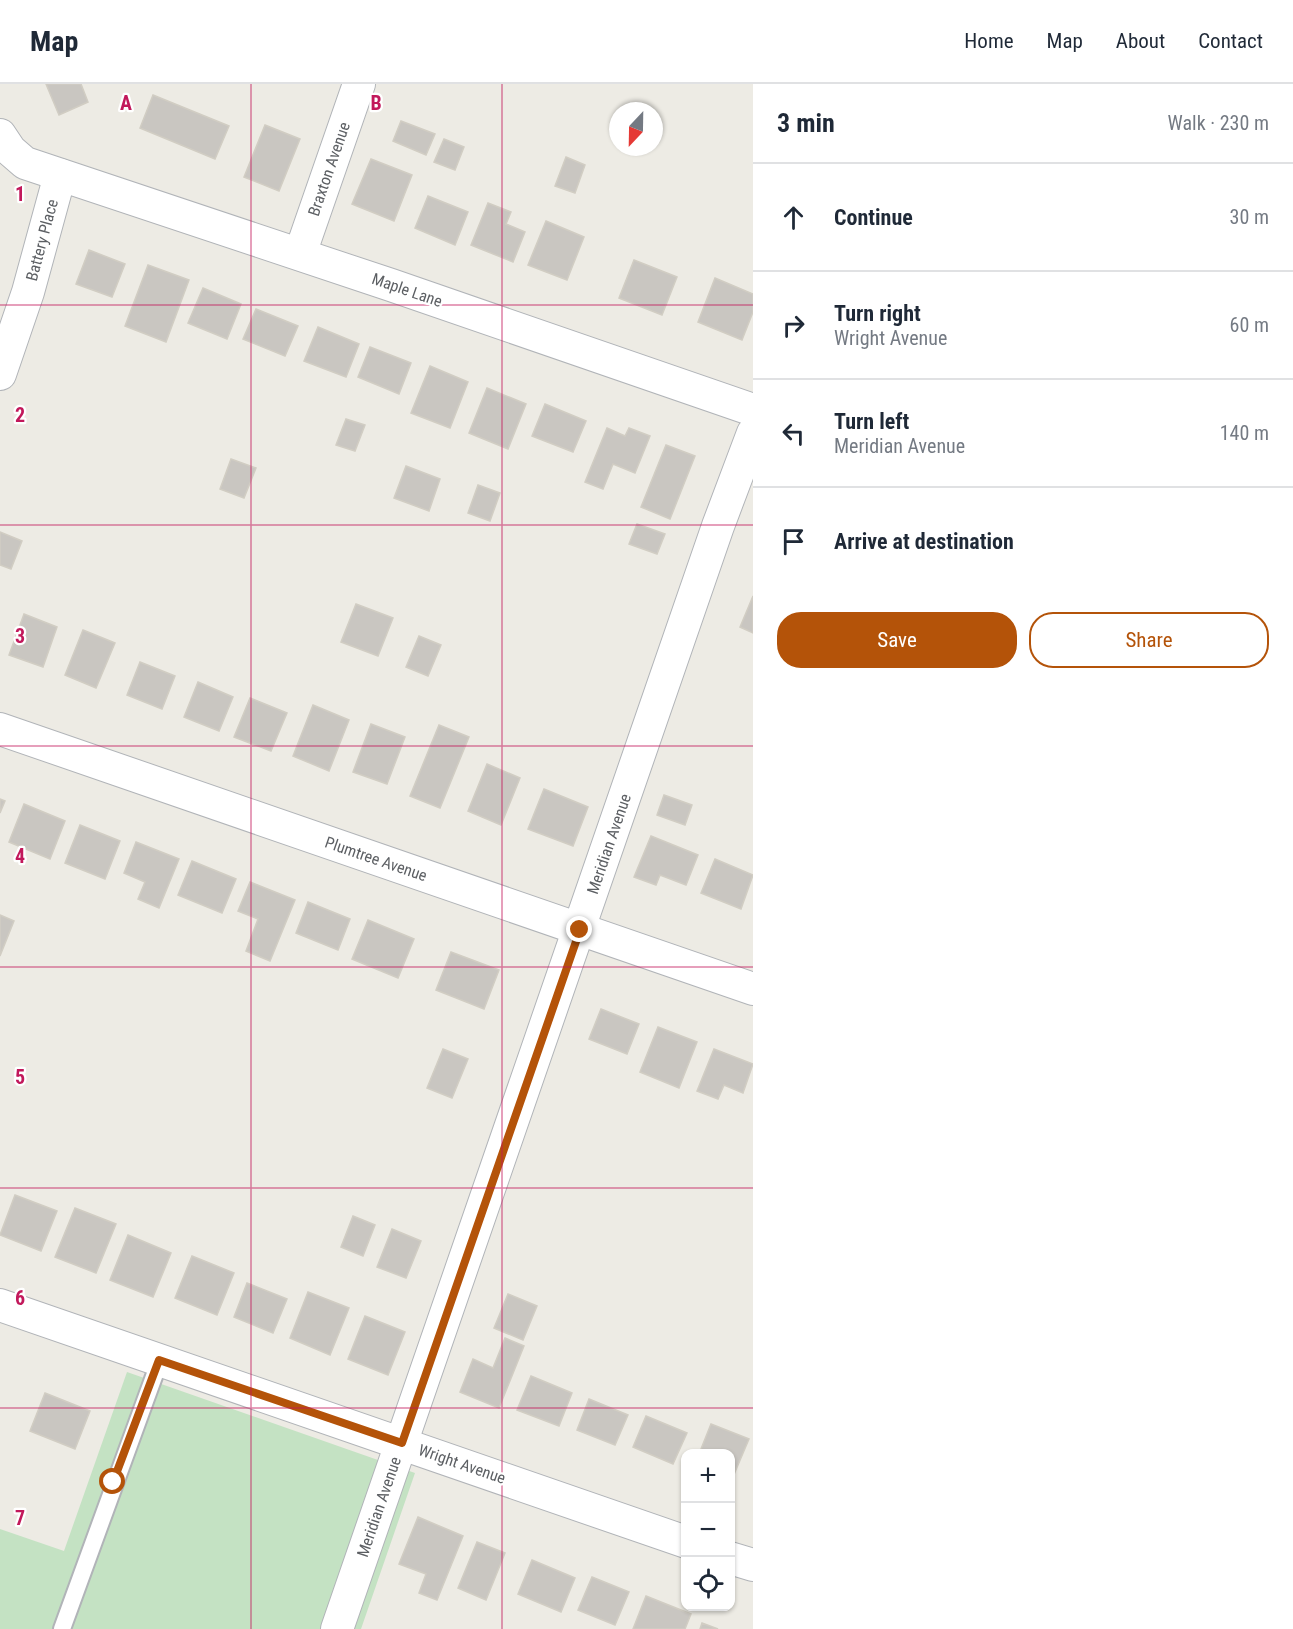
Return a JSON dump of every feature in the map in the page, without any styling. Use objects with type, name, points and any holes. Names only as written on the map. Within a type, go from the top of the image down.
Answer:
[{"type":"street","name":"Braxton Avenue","points":[[300,254],[359,84]]},
{"type":"street","points":[[0,135],[10,150],[25,163],[60,175]]},
{"type":"street","name":"Maple Lane","points":[[60,175],[300,254],[753,410]]},
{"type":"street","name":"Battery Place","points":[[0,374],[28,292],[60,175]]},
{"type":"street","name":"Meridian Avenue","points":[[338,1629],[718,526],[753,433]]},
{"type":"street","name":"Plumtree Avenue","points":[[0,729],[753,989]]},
{"type":"street","name":"Wright Avenue","points":[[0,1305],[681,1540]]},
{"type":"street","points":[[735,1559],[753,1565]]},
{"type":"lane","points":[[62,1629],[159,1360]]},
{"type":"green space","points":[[127,1372],[415,1473],[361,1629],[0,1629],[0,1529],[64,1551]]},
{"type":"building","points":[[46,84],[81,84],[88,102],[59,115]]},
{"type":"building","points":[[153,95],[229,126],[215,159],[140,128]]},
{"type":"building","points":[[401,121],[435,134],[426,155],[393,141]]},
{"type":"building","points":[[265,125],[300,139],[279,191],[244,177]]},
{"type":"building","points":[[444,139],[464,147],[455,170],[434,162]]},
{"type":"building","points":[[566,157],[585,165],[575,193],[555,186]]},
{"type":"building","points":[[371,159],[412,175],[394,221],[352,204]]},
{"type":"building","points":[[428,196],[468,212],[455,245],[415,228]]},
{"type":"building","points":[[488,203],[511,212],[506,224],[525,232],[513,262],[471,245]]},
{"type":"building","points":[[546,221],[584,237],[567,280],[528,265]]},
{"type":"building","points":[[89,250],[125,264],[112,297],[76,284]]},
{"type":"building","points":[[634,260],[677,277],[662,315],[619,298]]},
{"type":"building","points":[[148,265],[189,280],[166,342],[125,326]]},
{"type":"building","points":[[715,278],[753,294],[753,312],[742,340],[698,322]]},
{"type":"building","points":[[203,288],[241,304],[227,339],[188,323]]},
{"type":"building","points":[[256,309],[298,326],[285,356],[243,339]]},
{"type":"building","points":[[318,327],[359,344],[346,377],[304,361]]},
{"type":"building","points":[[370,347],[411,363],[399,394],[358,377]]},
{"type":"building","points":[[430,366],[468,382],[450,428],[411,413]]},
{"type":"building","points":[[487,388],[526,404],[508,449],[469,433]]},
{"type":"building","points":[[545,404],[586,421],[573,452],[532,436]]},
{"type":"building","points":[[346,419],[365,425],[355,451],[336,445]]},
{"type":"building","points":[[607,428],[625,436],[629,428],[650,436],[635,473],[613,464],[603,489],[585,482]]},
{"type":"building","points":[[666,445],[695,456],[670,519],[641,507]]},
{"type":"building","points":[[231,459],[256,468],[244,498],[220,489]]},
{"type":"building","points":[[406,466],[440,479],[429,511],[394,498]]},
{"type":"building","points":[[478,485],[500,493],[490,521],[468,513]]},
{"type":"building","points":[[637,524],[665,534],[657,554],[629,544]]},
{"type":"building","points":[[0,532],[22,541],[11,569],[0,565]]},
{"type":"building","points":[[753,596],[753,633],[740,627]]},
{"type":"building","points":[[356,604],[393,618],[378,656],[341,642]]},
{"type":"building","points":[[24,614],[57,627],[43,667],[9,655]]},
{"type":"building","points":[[83,630],[115,643],[96,688],[65,675]]},
{"type":"building","points":[[419,636],[441,645],[428,676],[406,667]]},
{"type":"building","points":[[140,662],[175,676],[162,709],[127,695]]},
{"type":"building","points":[[198,682],[233,697],[219,731],[184,717]]},
{"type":"building","points":[[250,698],[287,713],[271,751],[234,737]]},
{"type":"building","points":[[313,705],[349,720],[329,771],[293,756]]},
{"type":"building","points":[[371,724],[405,737],[387,784],[353,772]]},
{"type":"building","points":[[439,725],[469,737],[440,808],[410,796]]},
{"type":"building","points":[[487,764],[520,778],[501,825],[468,811]]},
{"type":"building","points":[[544,789],[588,807],[573,846],[528,829]]},
{"type":"building","points":[[664,795],[692,805],[685,825],[657,815]]},
{"type":"building","points":[[0,799],[5,801],[0,813]]},
{"type":"building","points":[[24,804],[65,821],[50,859],[9,842]]},
{"type":"building","points":[[80,825],[120,841],[105,879],[65,863]]},
{"type":"building","points":[[651,836],[698,855],[686,885],[660,875],[656,885],[634,877]]},
{"type":"building","points":[[136,842],[179,859],[159,908],[138,899],[145,882],[124,873]]},
{"type":"building","points":[[715,859],[753,875],[741,909],[701,893]]},
{"type":"building","points":[[192,861],[236,879],[222,913],[178,895]]},
{"type":"building","points":[[250,882],[295,900],[270,961],[246,951],[258,919],[238,911]]},
{"type":"building","points":[[308,902],[350,919],[338,950],[296,933]]},
{"type":"building","points":[[0,915],[14,921],[0,956]]},
{"type":"building","points":[[368,920],[414,939],[398,978],[352,959]]},
{"type":"building","points":[[451,952],[499,970],[484,1009],[436,990]]},
{"type":"building","points":[[601,1009],[639,1024],[627,1054],[589,1039]]},
{"type":"building","points":[[658,1027],[697,1042],[679,1088],[640,1072]]},
{"type":"building","points":[[443,1049],[468,1059],[452,1098],[427,1088]]},
{"type":"building","points":[[714,1049],[753,1064],[743,1093],[724,1085],[718,1099],[697,1091]]},
{"type":"building","points":[[15,1195],[57,1211],[41,1251],[0,1235]]},
{"type":"building","points":[[75,1208],[116,1224],[96,1273],[55,1257]]},
{"type":"building","points":[[353,1216],[375,1225],[363,1256],[341,1247]]},
{"type":"building","points":[[392,1229],[421,1241],[406,1278],[377,1267]]},
{"type":"building","points":[[128,1235],[171,1253],[153,1297],[110,1280]]},
{"type":"building","points":[[192,1256],[234,1273],[217,1315],[175,1298]]},
{"type":"building","points":[[247,1283],[287,1299],[273,1333],[234,1317]]},
{"type":"building","points":[[308,1292],[349,1308],[330,1355],[290,1338]]},
{"type":"building","points":[[508,1294],[537,1306],[523,1340],[494,1328]]},
{"type":"building","points":[[365,1316],[405,1332],[388,1375],[348,1359]]},
{"type":"building","points":[[505,1338],[524,1346],[499,1408],[460,1392],[473,1359],[493,1368]]},
{"type":"building","points":[[531,1376],[572,1393],[559,1426],[517,1410]]},
{"type":"building","points":[[45,1393],[90,1411],[75,1449],[30,1431]]},
{"type":"building","points":[[589,1399],[628,1415],[615,1445],[577,1430]]},
{"type":"building","points":[[646,1416],[687,1433],[673,1464],[633,1447]]},
{"type":"building","points":[[711,1424],[749,1439],[735,1472],[735,1449],[701,1449]]},
{"type":"building","points":[[418,1517],[463,1536],[437,1600],[419,1593],[426,1574],[399,1564]]},
{"type":"building","points":[[477,1542],[505,1553],[486,1600],[458,1588]]},
{"type":"building","points":[[532,1560],[575,1578],[561,1612],[518,1594]]},
{"type":"building","points":[[592,1577],[629,1592],[615,1625],[578,1610]]},
{"type":"building","points":[[646,1596],[691,1614],[685,1629],[633,1629]]},
{"type":"building","points":[[702,1623],[718,1629],[700,1629]]},
{"type":"route","points":[[113,1482],[159,1360],[402,1443],[580,930]]}]
